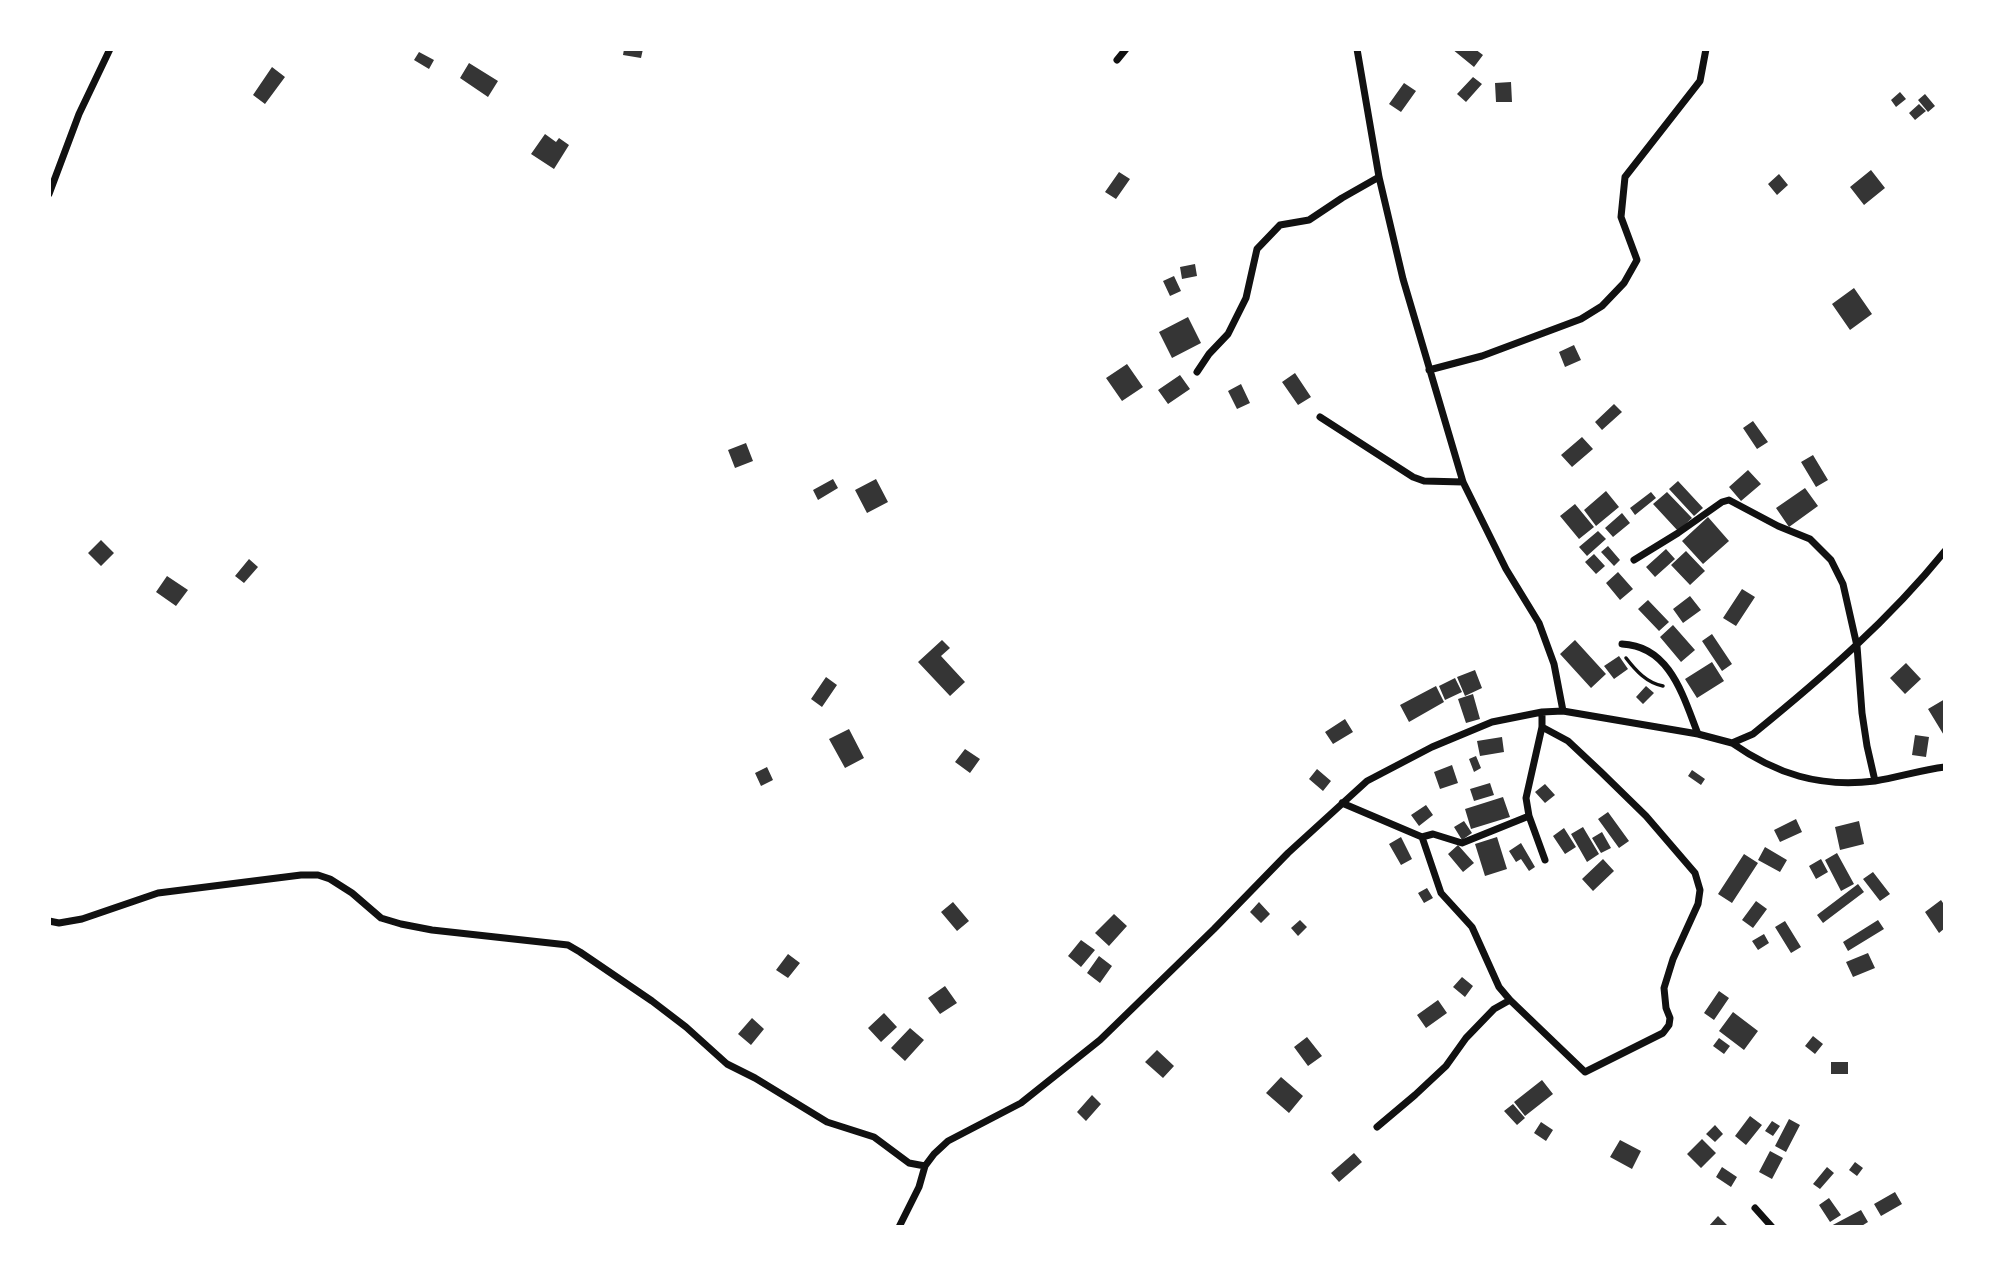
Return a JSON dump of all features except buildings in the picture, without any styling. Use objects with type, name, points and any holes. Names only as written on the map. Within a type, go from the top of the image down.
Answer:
[{"type":"street","points":[[49,194],[79,114],[110,49]]},
{"type":"street","points":[[1117,60],[1126,49]]},
{"type":"street","points":[[1357,49],[1379,177],[1403,279],[1463,482],[1506,569],[1539,623],[1554,664],[1563,710]]},
{"type":"street","points":[[1429,370],[1482,356],[1581,319],[1602,306],[1624,284],[1637,260],[1621,218],[1625,177],[1700,81],[1706,49]]},
{"type":"street","points":[[1197,372],[1228,334],[1247,298],[1257,249],[1280,225],[1309,220],[1379,177]]},
{"type":"street","points":[[1320,417],[1413,477],[1424,481],[1463,482]]},
{"type":"street","points":[[1634,560],[1729,500],[1777,526],[1810,539],[1831,560],[1843,584],[1857,646],[1862,713],[1875,781]]},
{"type":"street","points":[[1732,743],[1754,734],[1857,646],[1924,577],[1945,551]]},
{"type":"street","points":[[1622,644],[1646,649],[1670,672],[1679,686],[1698,734]]},
{"type":"street","points":[[899,1227],[919,1187],[925,1166],[934,1154],[948,1142],[1021,1103],[1100,1040],[1342,803],[1367,781],[1432,747],[1492,722],[1563,710],[1698,734],[1732,743],[1753,758],[1782,772],[1807,779],[1875,781],[1945,767]]},
{"type":"street","points":[[1542,712],[1542,727],[1526,798],[1529,816],[1545,860]]},
{"type":"street","points":[[1422,837],[1441,893],[1472,926],[1499,987],[1585,1072],[1663,1033],[1670,1018],[1664,988],[1673,959],[1699,904],[1700,890],[1695,873],[1646,816],[1568,741],[1542,727]]},
{"type":"street","points":[[1342,803],[1422,837],[1433,834],[1462,843],[1529,816]]},
{"type":"street","points":[[49,921],[59,923],[82,919],[158,893],[318,875],[352,893],[381,918],[401,924],[445,932],[568,945],[652,1001],[727,1064],[827,1122],[862,1132],[909,1163],[925,1166]]},
{"type":"street","points":[[1377,1126],[1446,1066],[1466,1038],[1494,1009],[1510,1000]]},
{"type":"street","points":[[1755,1208],[1772,1227]]},
{"type":"path","points":[[1622,644],[1624,656],[1646,679],[1655,684],[1679,686]]}]
